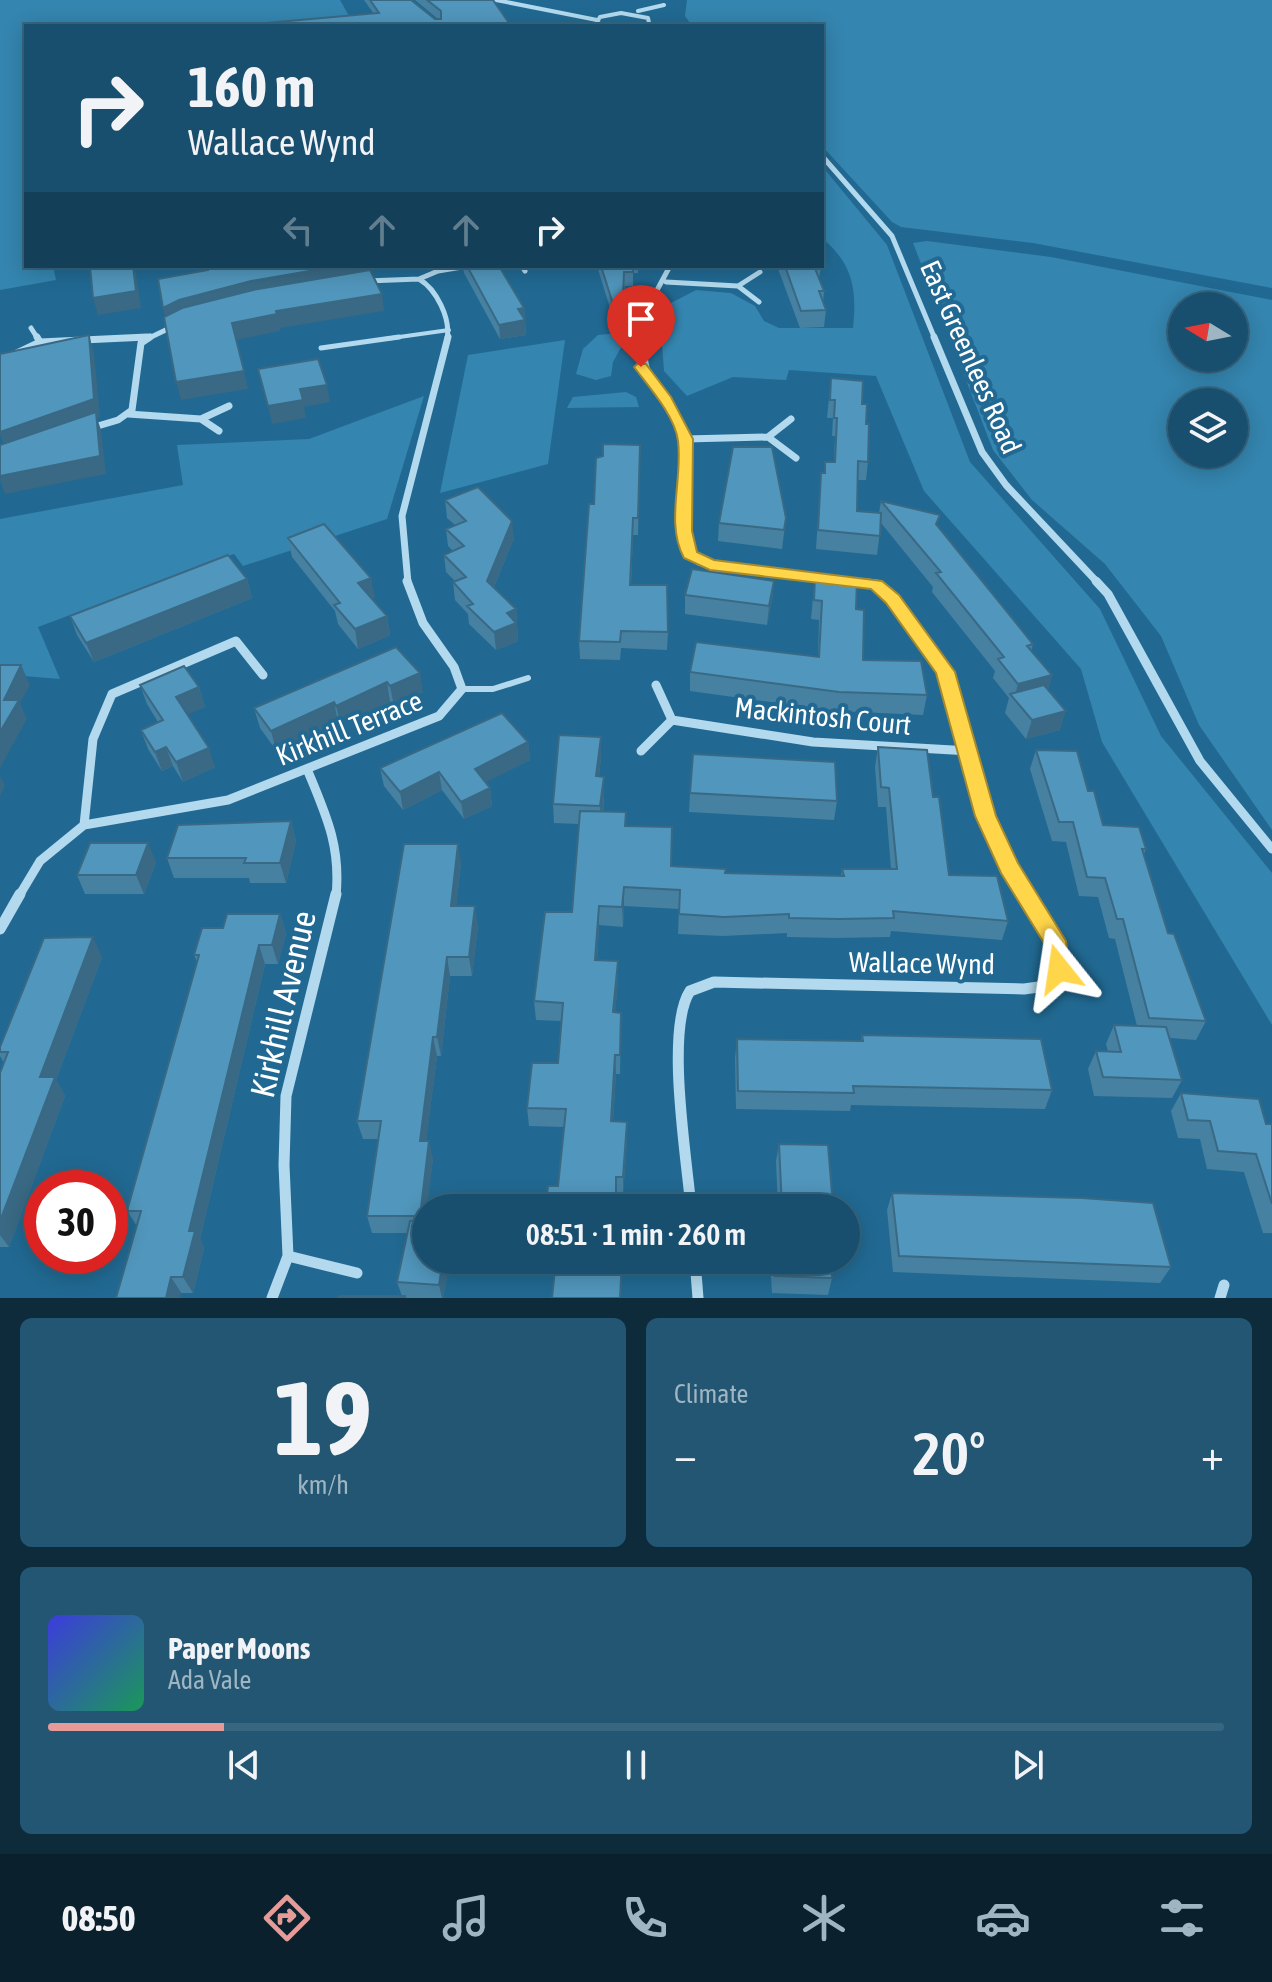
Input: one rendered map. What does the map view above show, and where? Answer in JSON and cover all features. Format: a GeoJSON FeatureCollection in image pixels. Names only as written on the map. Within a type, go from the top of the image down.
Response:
{"type":"FeatureCollection","features":[{"type":"Feature","properties":{"kind":"street"},"geometry":{"type":"LineString","coordinates":[[496,0],[574,13],[621,13],[649,19],[656,24]]}},
{"type":"Feature","properties":{"kind":"street"},"geometry":{"type":"LineString","coordinates":[[621,13],[666,3]]}},
{"type":"Feature","properties":{"kind":"street"},"geometry":{"type":"LineString","coordinates":[[645,24],[666,3]]}},
{"type":"Feature","properties":{"kind":"street"},"geometry":{"type":"LineString","coordinates":[[574,13],[596,23],[612,13]]}},
{"type":"Feature","properties":{"kind":"street","name":"East Greenlees Road"},"geometry":{"type":"LineString","coordinates":[[824,158],[892,236],[982,452],[1006,485],[1108,594],[1200,761],[1272,849]]}},
{"type":"Feature","properties":{"kind":"street"},"geometry":{"type":"LineString","coordinates":[[419,279],[456,268]]}},
{"type":"Feature","properties":{"kind":"street"},"geometry":{"type":"LineString","coordinates":[[670,268],[666,282],[738,286],[759,302]]}},
{"type":"Feature","properties":{"kind":"street"},"geometry":{"type":"LineString","coordinates":[[738,286],[759,269]]}},
{"type":"Feature","properties":{"kind":"street"},"geometry":{"type":"LineString","coordinates":[[353,283],[401,277],[419,279],[433,287],[449,330],[438,386],[402,516],[402,537],[410,594],[429,634],[459,670],[462,689]]}},
{"type":"Feature","properties":{"kind":"street","name":"Wallace Wynd"},"geometry":{"type":"LineString","coordinates":[[666,282],[640,324],[641,367],[664,397],[686,439],[684,531],[690,555],[710,565],[876,584],[885,590],[945,672],[970,751],[986,816],[1009,867],[1055,941],[1059,969],[1046,986],[1024,989],[714,982],[697,985],[686,996],[678,1030],[690,1194]]}},
{"type":"Feature","properties":{"kind":"street"},"geometry":{"type":"LineString","coordinates":[[12,355],[40,342],[147,337],[180,324]]}},
{"type":"Feature","properties":{"kind":"street"},"geometry":{"type":"LineString","coordinates":[[31,328],[40,342]]}},
{"type":"Feature","properties":{"kind":"street"},"geometry":{"type":"LineString","coordinates":[[128,414],[136,396],[141,343],[147,337]]}},
{"type":"Feature","properties":{"kind":"street"},"geometry":{"type":"LineString","coordinates":[[83,430],[128,414],[146,418],[201,419],[229,406]]}},
{"type":"Feature","properties":{"kind":"street"},"geometry":{"type":"LineString","coordinates":[[201,419],[219,431]]}},
{"type":"Feature","properties":{"kind":"street"},"geometry":{"type":"LineString","coordinates":[[686,439],[768,437],[791,419]]}},
{"type":"Feature","properties":{"kind":"street"},"geometry":{"type":"LineString","coordinates":[[768,437],[796,458]]}},
{"type":"Feature","properties":{"kind":"street"},"geometry":{"type":"LineString","coordinates":[[84,825],[85,796],[100,710],[112,694],[236,641],[263,675]]}},
{"type":"Feature","properties":{"kind":"street"},"geometry":{"type":"LineString","coordinates":[[641,751],[672,720],[656,685]]}},
{"type":"Feature","properties":{"kind":"street","name":"Kirkhill Terrace"},"geometry":{"type":"LineString","coordinates":[[0,929],[40,861],[84,825],[115,817],[228,800],[439,716],[453,704],[462,689]]}},
{"type":"Feature","properties":{"kind":"street","name":"Mackintosh Court"},"geometry":{"type":"LineString","coordinates":[[672,720],[813,742],[970,751]]}},
{"type":"Feature","properties":{"kind":"street","name":"Kirkhill Avenue"},"geometry":{"type":"LineString","coordinates":[[272,1298],[288,1256],[286,1096],[335,903],[339,865],[331,827],[307,769]]}},
{"type":"Feature","properties":{"kind":"street"},"geometry":{"type":"LineString","coordinates":[[288,1256],[357,1273]]}},
{"type":"Feature","properties":{"kind":"street"},"geometry":{"type":"LineString","coordinates":[[696,1274],[698,1298]]}},
{"type":"Feature","properties":{"kind":"lane"},"geometry":{"type":"LineString","coordinates":[[321,348],[449,330]]}},
{"type":"Feature","properties":{"kind":"lane"},"geometry":{"type":"LineString","coordinates":[[462,689],[493,689],[528,678]]}},
{"type":"Feature","properties":{"kind":"shaded area"},"geometry":{"type":"Polygon","coordinates":[[[0,0],[340,0],[349,16],[275,24],[24,24],[24,268],[53,268],[56,280],[0,290],[0,0]]]}},
{"type":"Feature","properties":{"kind":"shaded area"},"geometry":{"type":"Polygon","coordinates":[[[687,0],[1272,0],[1272,288],[1033,243],[901,227],[892,222],[824,148],[824,24],[691,24],[685,16],[687,0]]]}},
{"type":"Feature","properties":{"kind":"shaded area"},"geometry":{"type":"Polygon","coordinates":[[[824,168],[887,245],[970,462],[1100,609],[1161,736],[1272,873],[1272,1025],[1102,742],[1081,669],[924,491],[876,376],[789,370],[786,380],[733,377],[687,396],[664,371],[660,318],[669,304],[696,290],[731,293],[755,306],[764,321],[779,328],[853,328],[851,278],[824,240],[824,168]]]}},
{"type":"Feature","properties":{"kind":"shaded area"},"geometry":{"type":"Polygon","coordinates":[[[927,241],[1051,257],[1231,292],[1168,292],[1168,372],[1248,372],[1248,295],[1272,300],[1272,830],[1199,725],[1161,636],[1105,564],[1032,500],[993,450],[913,243],[927,241]]]}},
{"type":"Feature","properties":{"kind":"shaded area"},"geometry":{"type":"Polygon","coordinates":[[[620,333],[625,340],[613,362],[611,376],[596,380],[576,374],[583,349],[598,335],[620,333]]]}},
{"type":"Feature","properties":{"kind":"shaded area"},"geometry":{"type":"Polygon","coordinates":[[[565,340],[548,464],[440,493],[468,355],[565,340]]]}},
{"type":"Feature","properties":{"kind":"shaded area"},"geometry":{"type":"Polygon","coordinates":[[[626,392],[636,397],[639,407],[567,408],[573,397],[626,392]]]}},
{"type":"Feature","properties":{"kind":"shaded area"},"geometry":{"type":"Polygon","coordinates":[[[424,396],[387,519],[243,566],[234,554],[38,627],[60,679],[0,674],[0,519],[183,485],[177,445],[309,439],[424,396]]]}},
{"type":"Feature","properties":{"kind":"building"},"geometry":{"type":"Polygon","coordinates":[[[370,0],[411,0],[435,19],[441,19],[441,11],[427,0],[493,0],[510,24],[255,24],[379,13],[370,0]]]}},
{"type":"Feature","properties":{"kind":"building"},"geometry":{"type":"Polygon","coordinates":[[[90,268],[133,268],[136,291],[93,298],[90,268]]]}},
{"type":"Feature","properties":{"kind":"building"},"geometry":{"type":"Polygon","coordinates":[[[327,268],[251,281],[179,300],[163,308],[158,279],[208,270],[327,268]]]}},
{"type":"Feature","properties":{"kind":"building"},"geometry":{"type":"Polygon","coordinates":[[[468,268],[500,268],[524,308],[518,309],[525,320],[499,325],[468,268]]]}},
{"type":"Feature","properties":{"kind":"building"},"geometry":{"type":"Polygon","coordinates":[[[602,268],[633,268],[633,272],[624,272],[622,322],[619,323],[602,268]]]}},
{"type":"Feature","properties":{"kind":"building"},"geometry":{"type":"Polygon","coordinates":[[[786,268],[815,268],[824,291],[819,291],[826,310],[801,311],[786,268]]]}},
{"type":"Feature","properties":{"kind":"building"},"geometry":{"type":"Polygon","coordinates":[[[370,270],[382,294],[276,311],[277,314],[232,323],[244,371],[176,382],[164,317],[182,308],[253,290],[370,270]]]}},
{"type":"Feature","properties":{"kind":"building"},"geometry":{"type":"Polygon","coordinates":[[[89,335],[94,399],[0,432],[0,354],[89,335]]]}},
{"type":"Feature","properties":{"kind":"building"},"geometry":{"type":"Polygon","coordinates":[[[318,359],[327,385],[300,389],[303,400],[268,406],[258,369],[318,359]]]}},
{"type":"Feature","properties":{"kind":"building"},"geometry":{"type":"Polygon","coordinates":[[[831,378],[863,381],[862,404],[867,404],[866,424],[869,424],[868,462],[858,461],[857,511],[881,513],[880,536],[818,530],[821,473],[825,473],[825,462],[835,462],[837,418],[834,418],[835,400],[830,400],[831,378]]]}},
{"type":"Feature","properties":{"kind":"building"},"geometry":{"type":"Polygon","coordinates":[[[96,412],[100,456],[0,476],[0,445],[96,412]]]}},
{"type":"Feature","properties":{"kind":"building"},"geometry":{"type":"Polygon","coordinates":[[[603,444],[640,445],[638,518],[633,518],[630,585],[667,585],[668,632],[621,631],[620,642],[579,641],[589,504],[594,504],[596,458],[603,456],[603,444]]]}},
{"type":"Feature","properties":{"kind":"building"},"geometry":{"type":"Polygon","coordinates":[[[733,447],[772,447],[786,518],[784,530],[719,523],[733,447]]]}},
{"type":"Feature","properties":{"kind":"building"},"geometry":{"type":"Polygon","coordinates":[[[478,487],[512,521],[487,581],[516,609],[507,613],[516,623],[494,632],[467,606],[473,604],[453,582],[466,577],[444,555],[464,546],[446,529],[466,521],[445,500],[478,487]]]}},
{"type":"Feature","properties":{"kind":"building"},"geometry":{"type":"Polygon","coordinates":[[[881,501],[940,515],[936,524],[1033,644],[1027,646],[1052,675],[1018,684],[998,659],[1004,657],[936,573],[941,572],[881,501]]]}},
{"type":"Feature","properties":{"kind":"building"},"geometry":{"type":"Polygon","coordinates":[[[324,524],[371,578],[358,583],[387,616],[355,629],[334,605],[340,603],[288,538],[324,524]]]}},
{"type":"Feature","properties":{"kind":"building"},"geometry":{"type":"Polygon","coordinates":[[[228,555],[247,579],[86,643],[70,616],[228,555]]]}},
{"type":"Feature","properties":{"kind":"building"},"geometry":{"type":"Polygon","coordinates":[[[692,569],[774,581],[769,606],[685,595],[692,569]]]}},
{"type":"Feature","properties":{"kind":"building"},"geometry":{"type":"Polygon","coordinates":[[[815,576],[857,580],[856,609],[864,610],[863,660],[921,661],[927,695],[839,692],[690,672],[696,642],[819,657],[822,601],[814,600],[815,576]]]}},
{"type":"Feature","properties":{"kind":"building"},"geometry":{"type":"Polygon","coordinates":[[[396,647],[420,673],[390,686],[387,682],[336,706],[334,702],[271,731],[254,708],[396,647]]]}},
{"type":"Feature","properties":{"kind":"building"},"geometry":{"type":"Polygon","coordinates":[[[0,665],[21,665],[4,700],[19,700],[0,732],[0,665]]]}},
{"type":"Feature","properties":{"kind":"building"},"geometry":{"type":"Polygon","coordinates":[[[184,666],[199,687],[176,697],[209,748],[176,762],[166,747],[155,752],[141,730],[163,720],[140,685],[184,666]]]}},
{"type":"Feature","properties":{"kind":"building"},"geometry":{"type":"Polygon","coordinates":[[[1044,685],[1066,711],[1032,720],[1010,694],[1044,685]]]}},
{"type":"Feature","properties":{"kind":"building"},"geometry":{"type":"Polygon","coordinates":[[[502,713],[528,742],[475,769],[490,788],[461,802],[439,772],[400,792],[380,768],[502,713]]]}},
{"type":"Feature","properties":{"kind":"building"},"geometry":{"type":"Polygon","coordinates":[[[559,735],[601,737],[596,776],[604,777],[600,806],[553,804],[559,735]]]}},
{"type":"Feature","properties":{"kind":"building"},"geometry":{"type":"Polygon","coordinates":[[[878,747],[927,750],[933,797],[939,797],[949,875],[997,876],[1008,921],[893,911],[894,918],[839,919],[789,918],[789,914],[724,917],[679,914],[680,890],[624,887],[622,907],[599,906],[595,960],[618,961],[613,1012],[621,1013],[620,1055],[615,1055],[611,1121],[627,1122],[623,1177],[616,1177],[616,1194],[547,1194],[548,1186],[558,1186],[566,1109],[527,1108],[532,1063],[558,1063],[563,1003],[534,1001],[545,912],[572,912],[580,811],[626,812],[625,826],[672,827],[671,866],[726,869],[725,873],[844,876],[842,869],[897,869],[889,788],[881,787],[878,747]]]}},
{"type":"Feature","properties":{"kind":"building"},"geometry":{"type":"Polygon","coordinates":[[[1036,750],[1077,751],[1088,791],[1094,791],[1103,825],[1139,827],[1146,849],[1142,849],[1168,933],[1174,934],[1206,1021],[1149,1018],[1123,919],[1117,919],[1105,878],[1087,877],[1073,822],[1059,822],[1036,750]]]}},
{"type":"Feature","properties":{"kind":"building"},"geometry":{"type":"Polygon","coordinates":[[[693,754],[835,762],[837,801],[690,793],[693,754]]]}},
{"type":"Feature","properties":{"kind":"building"},"geometry":{"type":"Polygon","coordinates":[[[291,821],[280,863],[244,863],[246,858],[167,858],[178,825],[291,821]]]}},
{"type":"Feature","properties":{"kind":"building"},"geometry":{"type":"Polygon","coordinates":[[[90,843],[148,843],[136,875],[77,875],[90,843]]]}},
{"type":"Feature","properties":{"kind":"building"},"geometry":{"type":"Polygon","coordinates":[[[404,844],[458,844],[451,906],[475,906],[469,957],[447,957],[420,1141],[429,1141],[423,1194],[412,1194],[412,1216],[367,1216],[381,1121],[357,1121],[404,844]]]}},
{"type":"Feature","properties":{"kind":"building"},"geometry":{"type":"Polygon","coordinates":[[[227,914],[280,914],[272,945],[259,945],[189,1231],[195,1231],[183,1277],[171,1277],[166,1298],[116,1298],[123,1274],[128,1274],[128,1256],[141,1211],[128,1211],[128,1207],[199,955],[194,955],[202,928],[223,928],[227,914]]]}},
{"type":"Feature","properties":{"kind":"building"},"geometry":{"type":"Polygon","coordinates":[[[93,937],[40,1077],[55,1077],[0,1221],[0,1073],[8,1052],[0,1052],[0,1047],[44,938],[93,937]]]}},
{"type":"Feature","properties":{"kind":"building"},"geometry":{"type":"Polygon","coordinates":[[[1114,1025],[1166,1027],[1182,1080],[1103,1077],[1096,1051],[1121,1052],[1114,1025]]]}},
{"type":"Feature","properties":{"kind":"building"},"geometry":{"type":"Polygon","coordinates":[[[862,1035],[1041,1039],[1052,1090],[853,1086],[854,1093],[738,1091],[737,1039],[863,1041],[862,1035]]]}},
{"type":"Feature","properties":{"kind":"building"},"geometry":{"type":"Polygon","coordinates":[[[1181,1093],[1259,1099],[1266,1124],[1272,1124],[1272,1204],[1256,1154],[1218,1151],[1210,1121],[1188,1120],[1181,1093]]]}},
{"type":"Feature","properties":{"kind":"building"},"geometry":{"type":"Polygon","coordinates":[[[779,1144],[828,1145],[832,1194],[781,1194],[779,1144]]]}},
{"type":"Feature","properties":{"kind":"building"},"geometry":{"type":"Polygon","coordinates":[[[892,1193],[1153,1203],[1171,1267],[899,1256],[892,1193]]]}},
{"type":"Feature","properties":{"kind":"building"},"geometry":{"type":"Polygon","coordinates":[[[412,1221],[412,1274],[441,1274],[439,1285],[397,1282],[412,1221]]]}},
{"type":"Feature","properties":{"kind":"building"},"geometry":{"type":"Polygon","coordinates":[[[555,1274],[621,1274],[620,1298],[552,1298],[555,1274]]]}},
{"type":"Feature","properties":{"kind":"building"},"geometry":{"type":"Polygon","coordinates":[[[832,1274],[832,1278],[775,1276],[832,1274]]]}},
{"type":"Feature","properties":{"kind":"building"},"geometry":{"type":"Polygon","coordinates":[[[405,1296],[405,1298],[338,1298],[405,1296]]]}},
{"type":"Feature","properties":{"kind":"route"},"geometry":{"type":"LineString","coordinates":[[641,367],[664,397],[686,439],[684,531],[690,555],[710,565],[876,584],[893,599],[945,672],[970,751],[986,816],[1009,867],[1055,941],[1059,969]]}}]}
